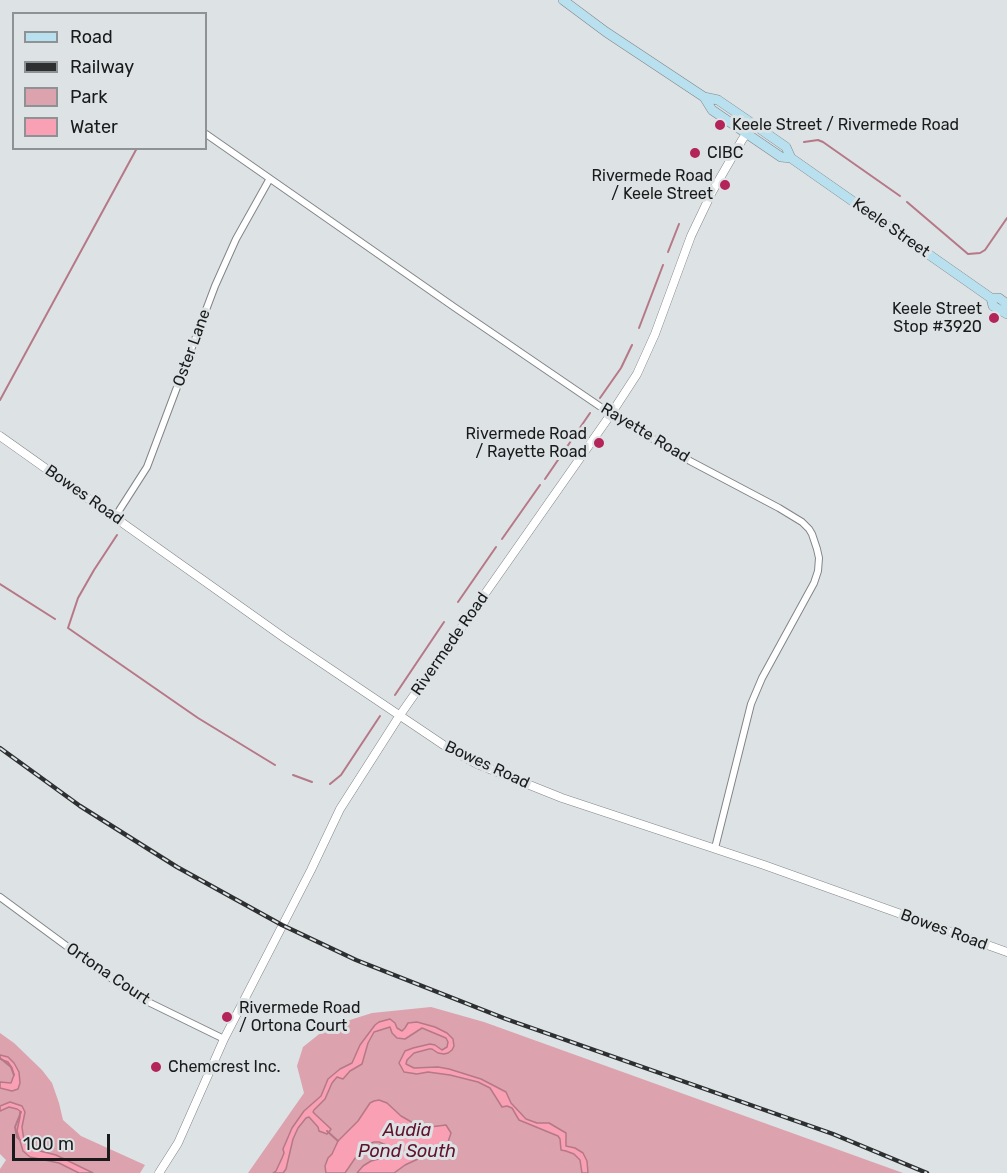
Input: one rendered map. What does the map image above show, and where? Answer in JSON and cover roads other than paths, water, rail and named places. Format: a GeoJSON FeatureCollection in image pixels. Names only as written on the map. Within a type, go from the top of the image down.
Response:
{"type":"FeatureCollection","features":[{"type":"Feature","properties":{"kind":"main road","name":"Keele Street"},"geometry":{"type":"LineString","coordinates":[[563,0],[606,32],[704,97],[718,100],[753,124],[786,147],[791,158]]}},
{"type":"Feature","properties":{"kind":"main road","name":"Keele Street"},"geometry":{"type":"LineString","coordinates":[[704,97],[712,110],[781,157],[791,158],[991,298],[998,298],[1007,304]]}},
{"type":"Feature","properties":{"kind":"main road","name":"Keele Street"},"geometry":{"type":"LineString","coordinates":[[991,298],[993,306],[1007,314]]}},
{"type":"Feature","properties":{"kind":"street","name":"Rivermede Road"},"geometry":{"type":"LineString","coordinates":[[159,1173],[178,1143],[224,1039],[340,809],[400,715],[637,374],[646,356],[691,236],[712,192],[753,124]]}},
{"type":"Feature","properties":{"kind":"street","name":"Rayette Road"},"geometry":{"type":"LineString","coordinates":[[207,135],[269,180],[611,414],[802,522],[812,534],[819,558],[814,584],[762,678],[751,704],[715,848]]}},
{"type":"Feature","properties":{"kind":"street","name":"Oster Lane"},"geometry":{"type":"LineString","coordinates":[[115,517],[147,467],[215,286],[236,239],[269,180]]}},
{"type":"Feature","properties":{"kind":"street","name":"Bowes Road"},"geometry":{"type":"LineString","coordinates":[[0,436],[286,639],[448,748],[498,773],[565,798],[715,848],[1007,952]]}},
{"type":"Feature","properties":{"kind":"street","name":"Ortona Court"},"geometry":{"type":"LineString","coordinates":[[0,897],[138,997],[224,1039]]}},
{"type":"Feature","properties":{"kind":"water"},"geometry":{"type":"Polygon","coordinates":[[[390,1019],[402,1031],[408,1023],[417,1022],[435,1027],[453,1039],[454,1046],[448,1053],[438,1053],[429,1049],[414,1053],[406,1064],[414,1068],[449,1069],[481,1079],[506,1092],[511,1103],[526,1119],[537,1123],[549,1123],[566,1133],[566,1146],[583,1153],[587,1161],[588,1173],[582,1173],[580,1160],[574,1154],[561,1150],[558,1136],[519,1120],[512,1108],[502,1107],[490,1088],[478,1082],[450,1075],[404,1072],[399,1063],[405,1051],[430,1044],[442,1050],[447,1047],[448,1042],[446,1038],[422,1028],[405,1039],[397,1038],[390,1027],[374,1032],[362,1064],[350,1071],[343,1079],[337,1077],[325,1099],[314,1110],[313,1112],[331,1129],[329,1132],[327,1134],[319,1131],[309,1117],[306,1118],[293,1139],[286,1169],[283,1173],[273,1173],[282,1158],[283,1149],[292,1128],[304,1111],[321,1096],[328,1079],[352,1063],[360,1045],[375,1025],[390,1019]]]}},
{"type":"Feature","properties":{"kind":"water"},"geometry":{"type":"Polygon","coordinates":[[[0,1055],[8,1057],[19,1072],[18,1089],[12,1091],[0,1088],[0,1082],[11,1083],[14,1075],[8,1062],[0,1059],[0,1055]]]}},
{"type":"Feature","properties":{"kind":"water","name":"Audia Pond South"},"geometry":{"type":"Polygon","coordinates":[[[379,1100],[387,1103],[401,1116],[415,1124],[430,1127],[446,1125],[451,1133],[448,1142],[394,1173],[357,1173],[363,1166],[382,1158],[387,1153],[386,1145],[374,1142],[360,1151],[345,1173],[326,1173],[325,1166],[328,1158],[338,1141],[358,1121],[370,1103],[379,1100]]]}},
{"type":"Feature","properties":{"kind":"water"},"geometry":{"type":"Polygon","coordinates":[[[10,1102],[22,1106],[25,1112],[22,1127],[27,1146],[56,1155],[93,1173],[79,1173],[59,1163],[30,1157],[23,1151],[17,1131],[20,1111],[9,1107],[0,1111],[0,1106],[10,1102]]]}},
{"type":"Feature","properties":{"kind":"waterway"},"geometry":{"type":"LineString","coordinates":[[804,142],[818,140],[823,142],[900,196]]}},
{"type":"Feature","properties":{"kind":"waterway"},"geometry":{"type":"LineString","coordinates":[[0,400],[136,150]]}},
{"type":"Feature","properties":{"kind":"waterway"},"geometry":{"type":"LineString","coordinates":[[907,202],[968,254],[985,250],[1007,218]]}},
{"type":"Feature","properties":{"kind":"waterway"},"geometry":{"type":"LineString","coordinates":[[668,252],[679,224]]}},
{"type":"Feature","properties":{"kind":"waterway"},"geometry":{"type":"LineString","coordinates":[[639,328],[663,265]]}},
{"type":"Feature","properties":{"kind":"waterway"},"geometry":{"type":"LineString","coordinates":[[600,398],[621,368],[632,345]]}},
{"type":"Feature","properties":{"kind":"waterway"},"geometry":{"type":"LineString","coordinates":[[545,479],[590,413]]}},
{"type":"Feature","properties":{"kind":"waterway"},"geometry":{"type":"LineString","coordinates":[[502,539],[540,485]]}},
{"type":"Feature","properties":{"kind":"waterway"},"geometry":{"type":"LineString","coordinates":[[117,535],[78,598],[68,628],[198,718],[275,765]]}},
{"type":"Feature","properties":{"kind":"waterway"},"geometry":{"type":"LineString","coordinates":[[458,602],[496,547]]}},
{"type":"Feature","properties":{"kind":"waterway"},"geometry":{"type":"LineString","coordinates":[[0,584],[55,619]]}},
{"type":"Feature","properties":{"kind":"waterway"},"geometry":{"type":"LineString","coordinates":[[395,695],[444,622]]}},
{"type":"Feature","properties":{"kind":"waterway"},"geometry":{"type":"LineString","coordinates":[[330,784],[341,775],[380,716]]}},
{"type":"Feature","properties":{"kind":"waterway"},"geometry":{"type":"LineString","coordinates":[[293,775],[312,782]]}},
{"type":"Feature","properties":{"kind":"waterway"},"geometry":{"type":"LineString","coordinates":[[0,1058],[11,1067],[14,1075]]}},
{"type":"Feature","properties":{"kind":"waterway"},"geometry":{"type":"LineString","coordinates":[[20,1140],[15,1127],[21,1112]]}},
{"type":"Feature","properties":{"kind":"waterway"},"geometry":{"type":"LineString","coordinates":[[327,1131],[338,1141]]}},
{"type":"Feature","properties":{"kind":"railway"},"geometry":{"type":"LineString","coordinates":[[0,748],[80,806],[177,867],[282,925],[356,960],[506,1019],[833,1134],[927,1173]]}},
{"type":"Feature","properties":{"kind":"place","name":"Keele Street / Rivermede Road"},"geometry":{"type":"Point","coordinates":[720,125]}},
{"type":"Feature","properties":{"kind":"place","name":"CIBC"},"geometry":{"type":"Point","coordinates":[695,153]}},
{"type":"Feature","properties":{"kind":"place","name":"Rivermede Road / Keele Street"},"geometry":{"type":"Point","coordinates":[725,185]}},
{"type":"Feature","properties":{"kind":"place","name":"Keele Street Stop #3920"},"geometry":{"type":"Point","coordinates":[994,318]}},
{"type":"Feature","properties":{"kind":"place","name":"Rivermede Road / Rayette Road"},"geometry":{"type":"Point","coordinates":[599,443]}},
{"type":"Feature","properties":{"kind":"place","name":"Rivermede Road / Ortona Court"},"geometry":{"type":"Point","coordinates":[227,1017]}},
{"type":"Feature","properties":{"kind":"place","name":"Chemcrest Inc."},"geometry":{"type":"Point","coordinates":[156,1067]}}]}
